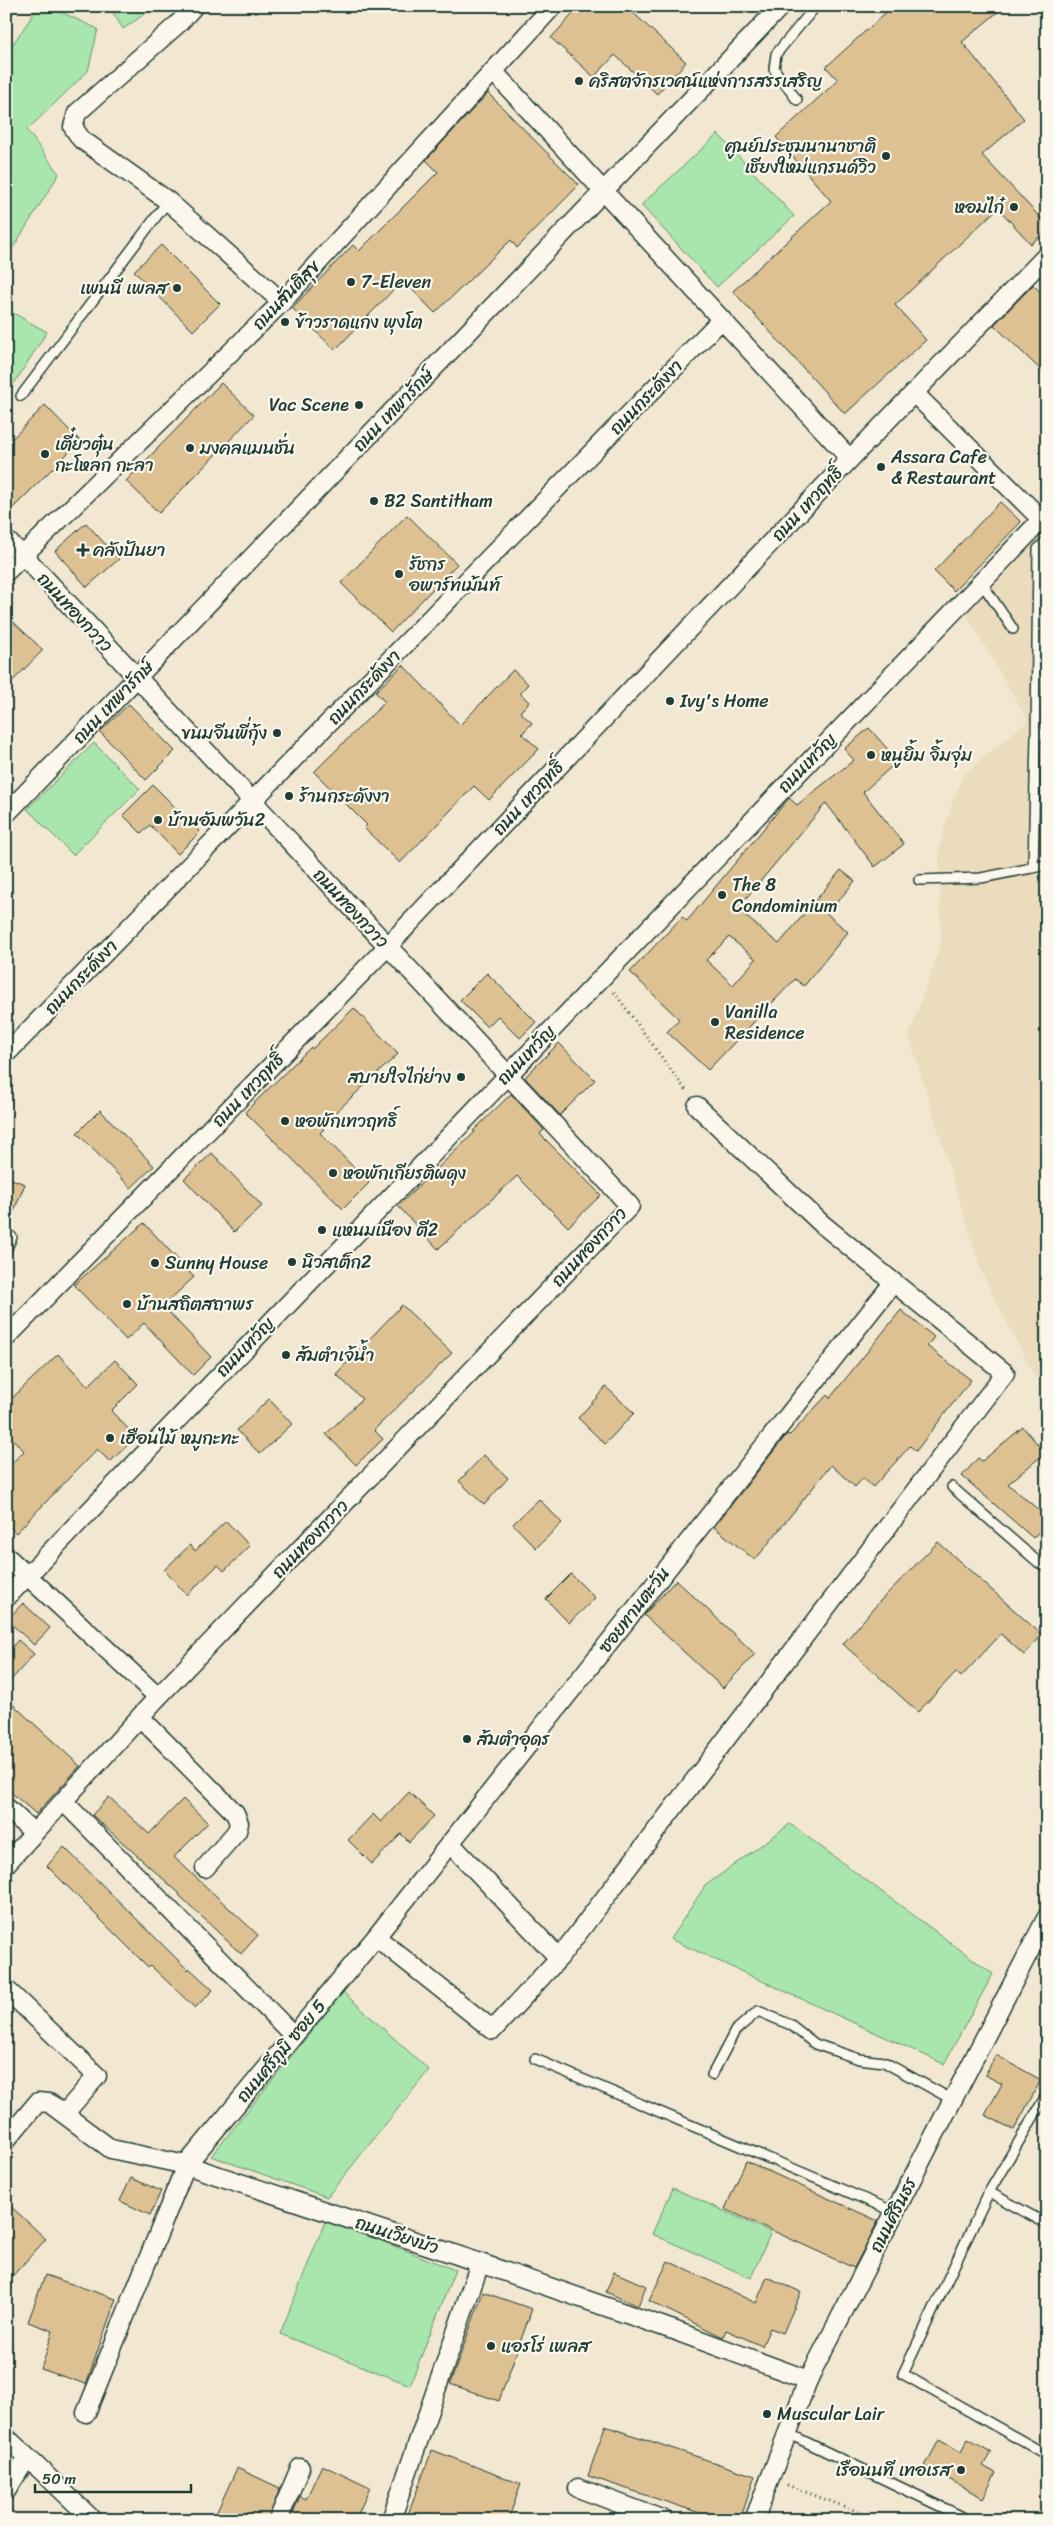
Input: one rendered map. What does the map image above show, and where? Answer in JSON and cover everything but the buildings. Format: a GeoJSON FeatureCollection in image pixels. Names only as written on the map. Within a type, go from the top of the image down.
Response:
{"type":"FeatureCollection","features":[{"type":"Feature","properties":{"kind":"street"},"geometry":{"type":"LineString","coordinates":[[194,6],[179,23],[77,113],[73,127],[81,139],[168,201],[282,302]]}},
{"type":"Feature","properties":{"kind":"street","name":"ถนน เทพารักษ์"},"geometry":{"type":"LineString","coordinates":[[6,814],[781,6]]}},
{"type":"Feature","properties":{"kind":"street","name":"ถนนสันติสุข"},"geometry":{"type":"LineString","coordinates":[[6,572],[282,302],[493,71],[543,10]]}},
{"type":"Feature","properties":{"kind":"street"},"geometry":{"type":"LineString","coordinates":[[493,71],[850,459]]}},
{"type":"Feature","properties":{"kind":"street","name":"ถนน เทวฤทธิ์"},"geometry":{"type":"LineString","coordinates":[[6,1338],[387,947],[850,459],[1044,262]]}},
{"type":"Feature","properties":{"kind":"street","name":"ถนนกระดังงา"},"geometry":{"type":"LineString","coordinates":[[6,1054],[721,320]]}},
{"type":"Feature","properties":{"kind":"street"},"geometry":{"type":"LineString","coordinates":[[914,393],[1044,517]]}},
{"type":"Feature","properties":{"kind":"street","name":"ถนนเทวัญ"},"geometry":{"type":"LineString","coordinates":[[6,1598],[506,1075],[1044,517]]}},
{"type":"Feature","properties":{"kind":"street","name":"ถนนทองกวาว"},"geometry":{"type":"LineString","coordinates":[[6,540],[23,555],[630,1206],[158,1696],[6,1864]]}},
{"type":"Feature","properties":{"kind":"street"},"geometry":{"type":"LineString","coordinates":[[376,1937],[493,2030],[559,1958],[1005,1373],[893,1284],[822,1224],[697,1106]]}},
{"type":"Feature","properties":{"kind":"street","name":"ซอยทานตะวัน"},"geometry":{"type":"LineString","coordinates":[[376,1937],[893,1284]]}},
{"type":"Feature","properties":{"kind":"street"},"geometry":{"type":"LineString","coordinates":[[6,1556],[158,1696]]}},
{"type":"Feature","properties":{"kind":"street"},"geometry":{"type":"LineString","coordinates":[[140,1717],[235,1813],[239,1823],[237,1831],[206,1868]]}},
{"type":"Feature","properties":{"kind":"street"},"geometry":{"type":"LineString","coordinates":[[64,1802],[293,2035]]}},
{"type":"Feature","properties":{"kind":"street"},"geometry":{"type":"LineString","coordinates":[[6,1807],[34,1833]]}},
{"type":"Feature","properties":{"kind":"street"},"geometry":{"type":"LineString","coordinates":[[450,1844],[559,1958]]}},
{"type":"Feature","properties":{"kind":"street","name":"ถนนศิรินธร"},"geometry":{"type":"LineString","coordinates":[[754,2520],[808,2380],[1047,1917]]}},
{"type":"Feature","properties":{"kind":"street","name":"ถนนศรีภูมิ ซอย 5"},"geometry":{"type":"LineString","coordinates":[[86,2413],[186,2165],[376,1937]]}},
{"type":"Feature","properties":{"kind":"street"},"geometry":{"type":"LineString","coordinates":[[6,1988],[97,2076],[65,2114]]}},
{"type":"Feature","properties":{"kind":"street","name":"ถนนเวียงบัว"},"geometry":{"type":"LineString","coordinates":[[6,2140],[38,2102],[49,2103],[111,2149],[186,2165],[480,2263],[808,2380]]}},
{"type":"Feature","properties":{"kind":"street"},"geometry":{"type":"LineString","coordinates":[[391,2520],[480,2263]]}},
{"type":"Feature","properties":{"kind":"street"},"geometry":{"type":"LineString","coordinates":[[6,2437],[93,2520]]}},
{"type":"Feature","properties":{"kind":"street"},"geometry":{"type":"LineString","coordinates":[[6,2490],[27,2458]]}},
{"type":"Feature","properties":{"kind":"street"},"geometry":{"type":"LineString","coordinates":[[278,2520],[300,2468]]}},
{"type":"Feature","properties":{"kind":"street"},"geometry":{"type":"LineString","coordinates":[[578,2488],[664,2520]]}},
{"type":"Feature","properties":{"kind":"lane"},"geometry":{"type":"LineString","coordinates":[[797,100],[774,69],[776,54],[816,6]]}},
{"type":"Feature","properties":{"kind":"lane"},"geometry":{"type":"LineString","coordinates":[[21,396],[168,201]]}},
{"type":"Feature","properties":{"kind":"lane"},"geometry":{"type":"LineString","coordinates":[[1033,868],[1038,549],[1047,540]]}},
{"type":"Feature","properties":{"kind":"lane"},"geometry":{"type":"LineString","coordinates":[[981,582],[1013,629]]}},
{"type":"Feature","properties":{"kind":"lane"},"geometry":{"type":"LineString","coordinates":[[1036,736],[1047,732]]}},
{"type":"Feature","properties":{"kind":"lane"},"geometry":{"type":"LineString","coordinates":[[919,880],[981,878],[1047,865]]}},
{"type":"Feature","properties":{"kind":"lane"},"geometry":{"type":"LineString","coordinates":[[6,1234],[12,1237],[6,1250]]}},
{"type":"Feature","properties":{"kind":"lane"},"geometry":{"type":"LineString","coordinates":[[952,1488],[1039,1563],[1047,1567]]}},
{"type":"Feature","properties":{"kind":"lane"},"geometry":{"type":"LineString","coordinates":[[712,2075],[734,2031],[758,2011],[791,2025],[815,2044],[859,2059],[884,2062],[953,2100]]}},
{"type":"Feature","properties":{"kind":"lane"},"geometry":{"type":"LineString","coordinates":[[535,2059],[895,2212]]}},
{"type":"Feature","properties":{"kind":"lane"},"geometry":{"type":"LineString","coordinates":[[1047,2094],[989,2192],[903,2374],[1047,2455]]}},
{"type":"Feature","properties":{"kind":"lane"},"geometry":{"type":"LineString","coordinates":[[989,2192],[1047,2224]]}},
{"type":"Feature","properties":{"kind":"lane"},"geometry":{"type":"LineString","coordinates":[[787,2433],[969,2520]]}},
{"type":"Feature","properties":{"kind":"path"},"geometry":{"type":"LineString","coordinates":[[602,976],[697,1106]]}},
{"type":"Feature","properties":{"kind":"path"},"geometry":{"type":"LineString","coordinates":[[770,2478],[880,2520]]}},
{"type":"Feature","properties":{"kind":"shaded area"},"geometry":{"type":"Polygon","coordinates":[[[1047,530],[1047,1385],[1034,1375],[981,1271],[909,1036],[941,943],[939,848],[953,800],[964,774],[1028,721],[965,612],[1047,530]]]}},
{"type":"Feature","properties":{"kind":"green space"},"geometry":{"type":"Polygon","coordinates":[[[39,6],[48,6],[98,29],[88,71],[27,130],[59,174],[6,259],[6,54],[39,6]]]}},
{"type":"Feature","properties":{"kind":"green space"},"geometry":{"type":"Polygon","coordinates":[[[109,6],[156,6],[123,29],[109,6]]]}},
{"type":"Feature","properties":{"kind":"green space"},"geometry":{"type":"Polygon","coordinates":[[[718,134],[794,216],[717,287],[641,205],[718,134]]]}},
{"type":"Feature","properties":{"kind":"green space"},"geometry":{"type":"Polygon","coordinates":[[[6,309],[47,332],[6,396],[6,309]]]}},
{"type":"Feature","properties":{"kind":"green space"},"geometry":{"type":"Polygon","coordinates":[[[94,743],[140,789],[73,855],[27,809],[94,743]]]}},
{"type":"Feature","properties":{"kind":"green space"},"geometry":{"type":"Polygon","coordinates":[[[790,1824],[993,1974],[944,2064],[670,1939],[705,1886],[790,1824]]]}},
{"type":"Feature","properties":{"kind":"green space"},"geometry":{"type":"Polygon","coordinates":[[[343,1992],[429,2070],[327,2197],[211,2156],[343,1992]]]}},
{"type":"Feature","properties":{"kind":"green space"},"geometry":{"type":"Polygon","coordinates":[[[673,2188],[771,2232],[751,2278],[652,2234],[673,2188]]]}},
{"type":"Feature","properties":{"kind":"green space"},"geometry":{"type":"Polygon","coordinates":[[[326,2219],[455,2270],[410,2385],[280,2334],[326,2219]]]}},
{"type":"Feature","properties":{"kind":"place","name":"คริสตจักรเวศน์แห่งการสรรเสริญ"},"geometry":{"type":"Point","coordinates":[579,81]}},
{"type":"Feature","properties":{"kind":"place","name":"ศูนย์ประชุมนานาชาติ เชียงใหม่แกรนด์วิว"},"geometry":{"type":"Point","coordinates":[886,156]}},
{"type":"Feature","properties":{"kind":"place","name":"หอมไก๋"},"geometry":{"type":"Point","coordinates":[1014,207]}},
{"type":"Feature","properties":{"kind":"place","name":"7-Eleven"},"geometry":{"type":"Point","coordinates":[351,282]}},
{"type":"Feature","properties":{"kind":"place","name":"เพนนี เพลส"},"geometry":{"type":"Point","coordinates":[177,288]}},
{"type":"Feature","properties":{"kind":"place","name":"ข้าวราดแกง พุงโต"},"geometry":{"type":"Point","coordinates":[285,322]}},
{"type":"Feature","properties":{"kind":"place","name":"Vac Scene"},"geometry":{"type":"Point","coordinates":[359,405]}},
{"type":"Feature","properties":{"kind":"place","name":"มงคลแมนชั่น"},"geometry":{"type":"Point","coordinates":[190,448]}},
{"type":"Feature","properties":{"kind":"place","name":"เตี๋ยวตุ๋น กะโหลก กะลา"},"geometry":{"type":"Point","coordinates":[45,454]}},
{"type":"Feature","properties":{"kind":"place","name":"Assara Cafe & Restaurant"},"geometry":{"type":"Point","coordinates":[881,467]}},
{"type":"Feature","properties":{"kind":"place","name":"B2 Santitham"},"geometry":{"type":"Point","coordinates":[374,501]}},
{"type":"Feature","properties":{"kind":"place","name":"คลังปันยา"},"geometry":{"type":"Point","coordinates":[83,550]}},
{"type":"Feature","properties":{"kind":"place","name":"รัชกร อพาร์ทเม้นท์"},"geometry":{"type":"Point","coordinates":[399,574]}},
{"type":"Feature","properties":{"kind":"place","name":"Ivy's Home"},"geometry":{"type":"Point","coordinates":[670,701]}},
{"type":"Feature","properties":{"kind":"place","name":"ขนมจีนพี่กุ้ง"},"geometry":{"type":"Point","coordinates":[277,733]}},
{"type":"Feature","properties":{"kind":"place","name":"หนูยิ้ม จิ้มจุ่ม"},"geometry":{"type":"Point","coordinates":[871,755]}},
{"type":"Feature","properties":{"kind":"place","name":"ร้านกระดังงา"},"geometry":{"type":"Point","coordinates":[289,796]}},
{"type":"Feature","properties":{"kind":"place","name":"บ้านอัมพวัน2"},"geometry":{"type":"Point","coordinates":[158,820]}},
{"type":"Feature","properties":{"kind":"place","name":"The 8 Condominium"},"geometry":{"type":"Point","coordinates":[722,895]}},
{"type":"Feature","properties":{"kind":"place","name":"Vanilla Residence"},"geometry":{"type":"Point","coordinates":[715,1022]}},
{"type":"Feature","properties":{"kind":"place","name":"สบายใจไก่ย่าง"},"geometry":{"type":"Point","coordinates":[461,1077]}},
{"type":"Feature","properties":{"kind":"place","name":"หอพักเทวฤทธิ์"},"geometry":{"type":"Point","coordinates":[285,1121]}},
{"type":"Feature","properties":{"kind":"place","name":"หอพักเกียรติผดุง"},"geometry":{"type":"Point","coordinates":[333,1173]}},
{"type":"Feature","properties":{"kind":"place","name":"แหนมเนือง ตี2"},"geometry":{"type":"Point","coordinates":[322,1230]}},
{"type":"Feature","properties":{"kind":"place","name":"นิวสเต็ก2"},"geometry":{"type":"Point","coordinates":[292,1262]}},
{"type":"Feature","properties":{"kind":"place","name":"Sunny House"},"geometry":{"type":"Point","coordinates":[155,1263]}},
{"type":"Feature","properties":{"kind":"place","name":"บ้านสถิตสถาพร"},"geometry":{"type":"Point","coordinates":[127,1304]}},
{"type":"Feature","properties":{"kind":"place","name":"ส้มตำเจ้น้ำ"},"geometry":{"type":"Point","coordinates":[286,1355]}},
{"type":"Feature","properties":{"kind":"place","name":"เฮือนไม้ หมูกะทะ"},"geometry":{"type":"Point","coordinates":[110,1438]}},
{"type":"Feature","properties":{"kind":"place","name":"ส้มตำอุดร"},"geometry":{"type":"Point","coordinates":[467,1739]}},
{"type":"Feature","properties":{"kind":"place","name":"แอรโร่ เพลส"},"geometry":{"type":"Point","coordinates":[491,2346]}},
{"type":"Feature","properties":{"kind":"place","name":"Muscular Lair"},"geometry":{"type":"Point","coordinates":[767,2414]}},
{"type":"Feature","properties":{"kind":"place","name":"เรือนนที เทอเรส"},"geometry":{"type":"Point","coordinates":[961,2470]}}]}
